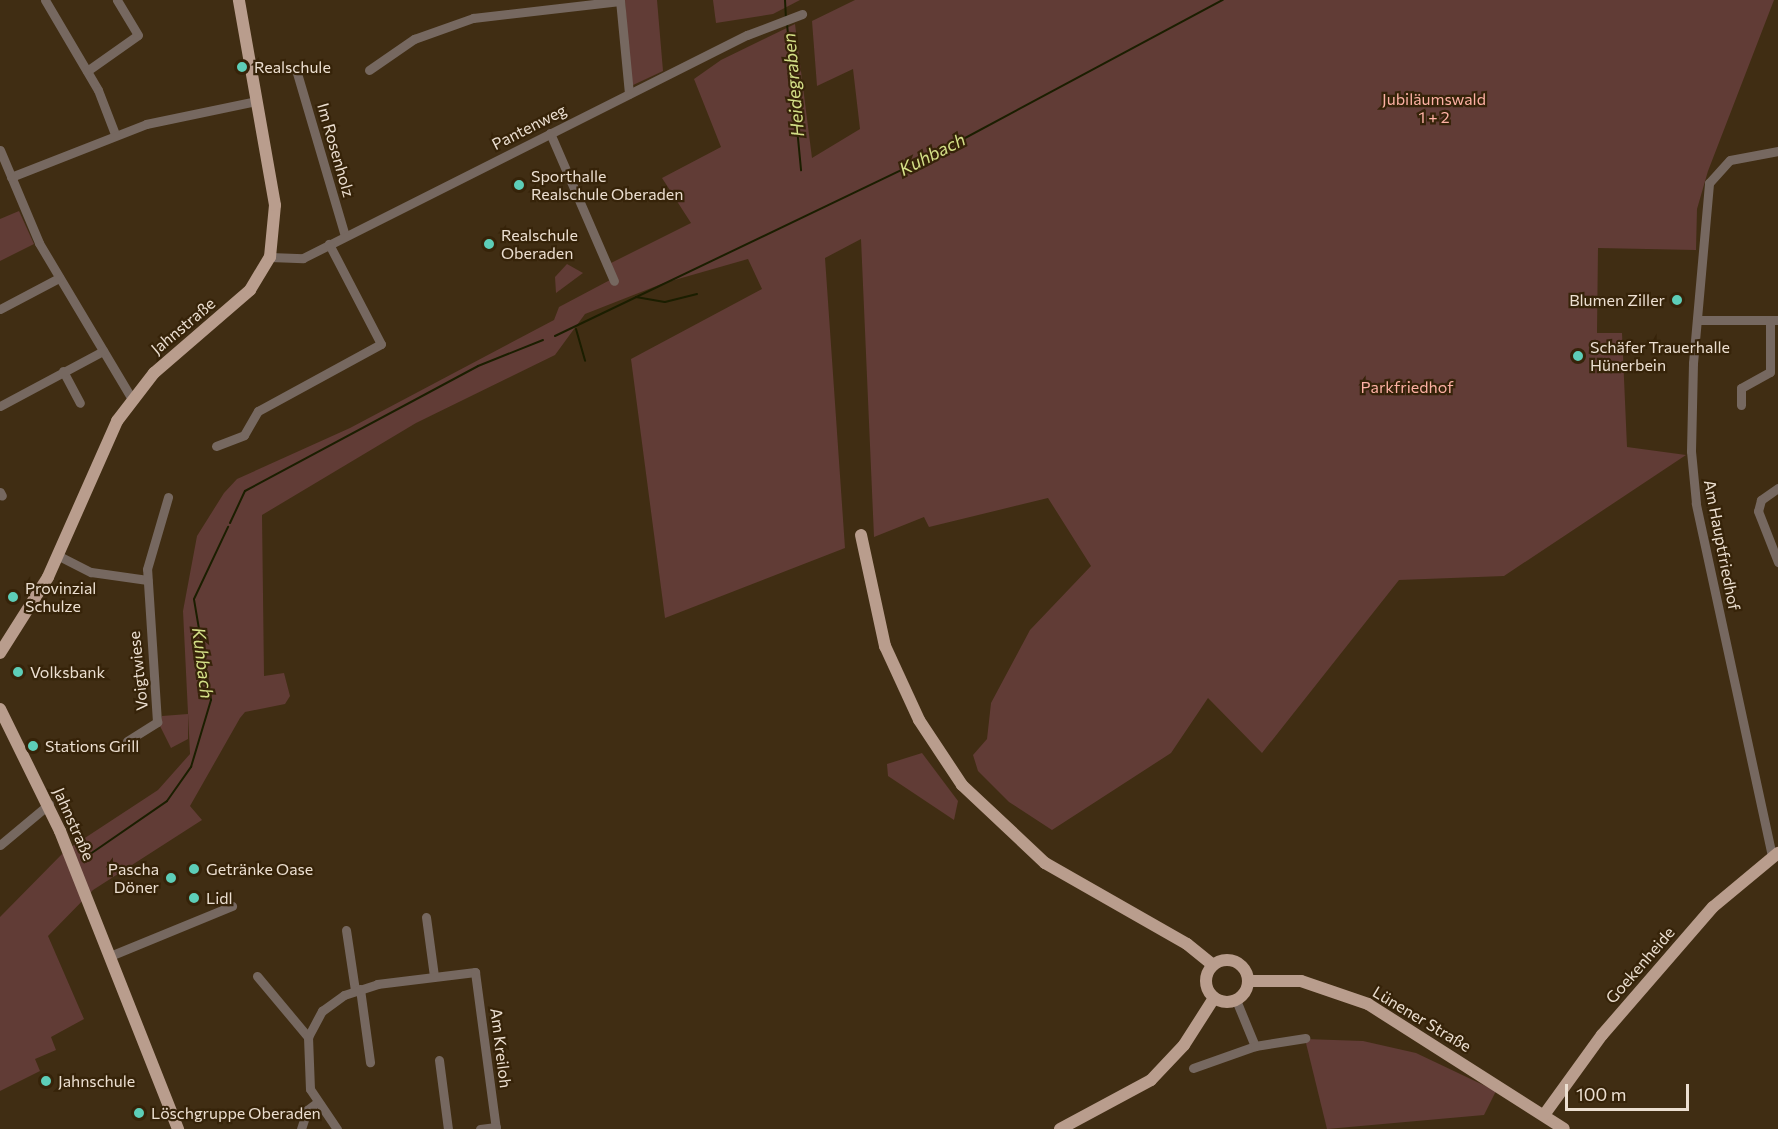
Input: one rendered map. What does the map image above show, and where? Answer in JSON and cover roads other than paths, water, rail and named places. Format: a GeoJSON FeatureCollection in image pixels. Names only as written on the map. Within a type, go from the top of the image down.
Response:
{"type":"FeatureCollection","features":[{"type":"Feature","properties":{"kind":"main road","name":"Jahnstraße"},"geometry":{"type":"LineString","coordinates":[[0,650],[57,555],[99,455],[132,399],[240,300],[270,258],[275,211],[239,0]]}},
{"type":"Feature","properties":{"kind":"main road"},"geometry":{"type":"LineString","coordinates":[[861,535],[885,646],[919,720],[962,785],[1006,832],[1054,869],[1187,944],[1213,965],[1237,963],[1248,981],[1236,1000],[1214,998]]}},
{"type":"Feature","properties":{"kind":"main road","name":"Jahnstraße"},"geometry":{"type":"LineString","coordinates":[[0,709],[49,804],[178,1129]]}},
{"type":"Feature","properties":{"kind":"main road","name":"Goekenheide"},"geometry":{"type":"LineString","coordinates":[[1544,1115],[1602,1035],[1692,931],[1775,855]]}},
{"type":"Feature","properties":{"kind":"main road"},"geometry":{"type":"LineString","coordinates":[[1213,965],[1206,982],[1214,998]]}},
{"type":"Feature","properties":{"kind":"main road","name":"Lünener Straße"},"geometry":{"type":"LineString","coordinates":[[1248,981],[1301,981],[1368,1004],[1564,1129]]}},
{"type":"Feature","properties":{"kind":"main road"},"geometry":{"type":"LineString","coordinates":[[1060,1129],[1159,1073],[1214,998]]}},
{"type":"Feature","properties":{"kind":"street"},"geometry":{"type":"LineString","coordinates":[[45,0],[87,71],[115,134]]}},
{"type":"Feature","properties":{"kind":"street"},"geometry":{"type":"LineString","coordinates":[[87,71],[138,35],[117,0]]}},
{"type":"Feature","properties":{"kind":"street"},"geometry":{"type":"LineString","coordinates":[[369,70],[414,39],[473,18],[620,1],[629,94]]}},
{"type":"Feature","properties":{"kind":"street","name":"Pantenweg"},"geometry":{"type":"LineString","coordinates":[[270,258],[297,261],[629,94],[798,15]]}},
{"type":"Feature","properties":{"kind":"street","name":"Im Rosenholz"},"geometry":{"type":"LineString","coordinates":[[297,73],[345,236]]}},
{"type":"Feature","properties":{"kind":"street"},"geometry":{"type":"LineString","coordinates":[[11,177],[115,134],[256,101]]}},
{"type":"Feature","properties":{"kind":"street"},"geometry":{"type":"LineString","coordinates":[[550,133],[614,281]]}},
{"type":"Feature","properties":{"kind":"street"},"geometry":{"type":"LineString","coordinates":[[0,150],[59,278],[132,399]]}},
{"type":"Feature","properties":{"kind":"street","name":"Am Hauptfriedhof"},"geometry":{"type":"LineString","coordinates":[[1775,855],[1693,481],[1697,320],[1706,195],[1721,166],[1740,156],[1778,151]]}},
{"type":"Feature","properties":{"kind":"street"},"geometry":{"type":"LineString","coordinates":[[216,446],[244,435],[258,411],[381,344],[329,244]]}},
{"type":"Feature","properties":{"kind":"street"},"geometry":{"type":"LineString","coordinates":[[0,309],[59,278]]}},
{"type":"Feature","properties":{"kind":"street"},"geometry":{"type":"LineString","coordinates":[[1697,320],[1774,320],[1770,372],[1741,388],[1741,405]]}},
{"type":"Feature","properties":{"kind":"street"},"geometry":{"type":"LineString","coordinates":[[0,406],[103,351]]}},
{"type":"Feature","properties":{"kind":"street"},"geometry":{"type":"LineString","coordinates":[[63,371],[80,404]]}},
{"type":"Feature","properties":{"kind":"street"},"geometry":{"type":"LineString","coordinates":[[1778,488],[1761,500],[1758,512],[1778,562]]}},
{"type":"Feature","properties":{"kind":"street","name":"Voigtwiese"},"geometry":{"type":"LineString","coordinates":[[127,741],[157,722],[147,580],[168,497]]}},
{"type":"Feature","properties":{"kind":"street"},"geometry":{"type":"LineString","coordinates":[[57,555],[91,572],[147,580]]}},
{"type":"Feature","properties":{"kind":"street"},"geometry":{"type":"LineString","coordinates":[[1,843],[49,804]]}},
{"type":"Feature","properties":{"kind":"street"},"geometry":{"type":"LineString","coordinates":[[110,956],[232,906]]}},
{"type":"Feature","properties":{"kind":"street"},"geometry":{"type":"LineString","coordinates":[[308,1037],[322,1011],[358,990],[434,976],[426,917]]}},
{"type":"Feature","properties":{"kind":"street"},"geometry":{"type":"LineString","coordinates":[[346,930],[370,1062]]}},
{"type":"Feature","properties":{"kind":"street","name":"Am Kreiloh"},"geometry":{"type":"LineString","coordinates":[[434,976],[476,972],[496,1128]]}},
{"type":"Feature","properties":{"kind":"street"},"geometry":{"type":"LineString","coordinates":[[258,976],[308,1037],[315,1104],[337,1129]]}},
{"type":"Feature","properties":{"kind":"street"},"geometry":{"type":"LineString","coordinates":[[1236,1000],[1256,1046]]}},
{"type":"Feature","properties":{"kind":"street"},"geometry":{"type":"LineString","coordinates":[[1193,1068],[1256,1046],[1305,1038]]}},
{"type":"Feature","properties":{"kind":"street"},"geometry":{"type":"LineString","coordinates":[[439,1060],[448,1129]]}},
{"type":"Feature","properties":{"kind":"street"},"geometry":{"type":"LineString","coordinates":[[301,1129],[307,1110],[315,1104]]}},
{"type":"Feature","properties":{"kind":"street"},"geometry":{"type":"LineString","coordinates":[[480,1129],[496,1128]]}},
{"type":"Feature","properties":{"kind":"waterway","name":"Heidegraben"},"geometry":{"type":"LineString","coordinates":[[785,0],[786,18]]}},
{"type":"Feature","properties":{"kind":"waterway","name":"Kuhbach"},"geometry":{"type":"LineString","coordinates":[[555,336],[939,152],[1223,0]]}},
{"type":"Feature","properties":{"kind":"waterway","name":"Heidegraben"},"geometry":{"type":"LineString","coordinates":[[787,24],[801,170]]}},
{"type":"Feature","properties":{"kind":"waterway","name":"Kuhbach"},"geometry":{"type":"LineString","coordinates":[[636,297],[665,302],[697,294]]}},
{"type":"Feature","properties":{"kind":"waterway","name":"Kuhbach"},"geometry":{"type":"LineString","coordinates":[[576,329],[585,361]]}},
{"type":"Feature","properties":{"kind":"waterway","name":"Kuhbach"},"geometry":{"type":"LineString","coordinates":[[230,523],[245,491],[478,366],[543,340]]}},
{"type":"Feature","properties":{"kind":"waterway","name":"Kuhbach"},"geometry":{"type":"LineString","coordinates":[[83,859],[167,801],[191,767],[211,700],[194,599],[228,527]]}},
{"type":"Feature","properties":{"kind":"place","name":"Realschule"},"geometry":{"type":"Point","coordinates":[242,67]}},
{"type":"Feature","properties":{"kind":"place","name":"Sporthalle Realschule Oberaden"},"geometry":{"type":"Point","coordinates":[519,185]}},
{"type":"Feature","properties":{"kind":"place","name":"Realschule Oberaden"},"geometry":{"type":"Point","coordinates":[489,244]}},
{"type":"Feature","properties":{"kind":"place","name":"Blumen Ziller"},"geometry":{"type":"Point","coordinates":[1677,300]}},
{"type":"Feature","properties":{"kind":"place","name":"Schäfer Trauerhalle Hünerbein"},"geometry":{"type":"Point","coordinates":[1578,356]}},
{"type":"Feature","properties":{"kind":"place","name":"Provinzial Schulze"},"geometry":{"type":"Point","coordinates":[13,597]}},
{"type":"Feature","properties":{"kind":"place","name":"Volksbank"},"geometry":{"type":"Point","coordinates":[18,672]}},
{"type":"Feature","properties":{"kind":"place","name":"Stations Grill"},"geometry":{"type":"Point","coordinates":[33,746]}},
{"type":"Feature","properties":{"kind":"place","name":"Getränke Oase"},"geometry":{"type":"Point","coordinates":[194,869]}},
{"type":"Feature","properties":{"kind":"place","name":"Pascha Döner"},"geometry":{"type":"Point","coordinates":[171,878]}},
{"type":"Feature","properties":{"kind":"place","name":"Lidl"},"geometry":{"type":"Point","coordinates":[194,898]}},
{"type":"Feature","properties":{"kind":"place","name":"Jahnschule"},"geometry":{"type":"Point","coordinates":[46,1081]}},
{"type":"Feature","properties":{"kind":"place","name":"Löschgruppe Oberaden"},"geometry":{"type":"Point","coordinates":[139,1113]}},
{"type":"Feature","properties":{"kind":"park label","name":"Jubiläumswald 1 + 2"},"geometry":{"type":"Point","coordinates":[1434,108]}},
{"type":"Feature","properties":{"kind":"park label","name":"Parkfriedhof"},"geometry":{"type":"Point","coordinates":[1407,387]}}]}
